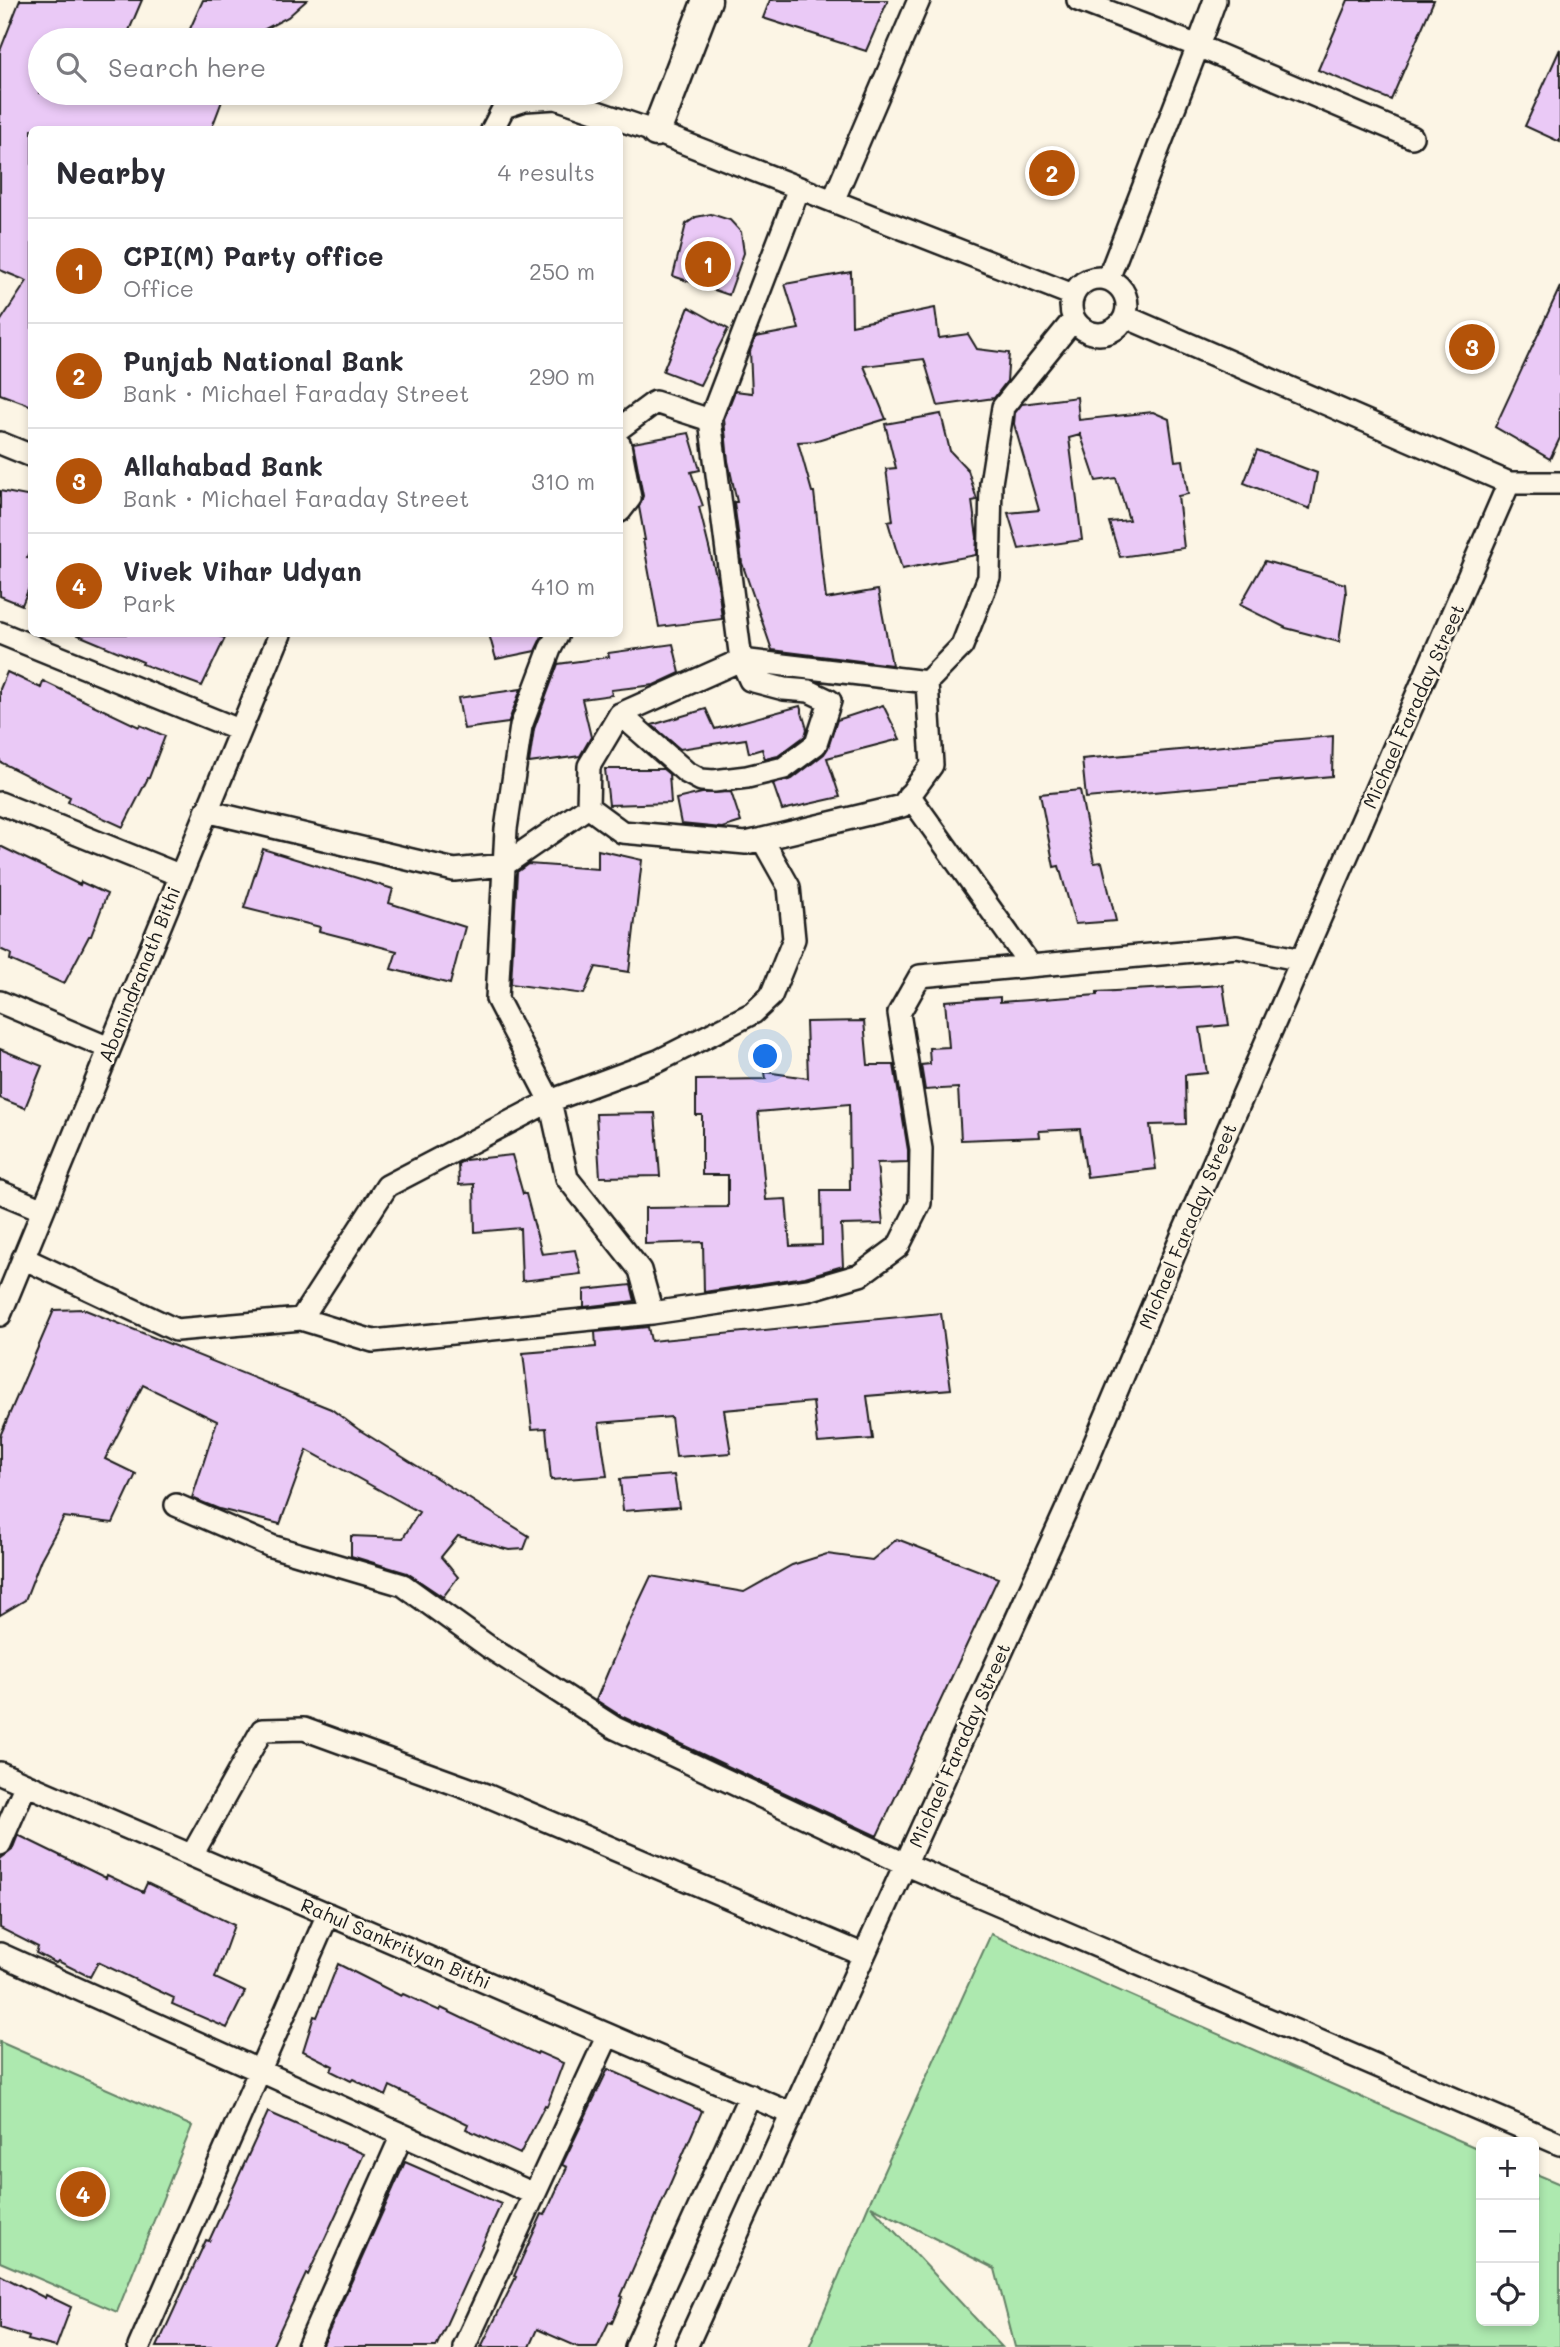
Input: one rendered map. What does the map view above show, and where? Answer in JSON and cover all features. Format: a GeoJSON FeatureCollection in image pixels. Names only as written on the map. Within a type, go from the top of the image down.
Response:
{"type":"FeatureCollection","features":[{"type":"Feature","properties":{"kind":"street"},"geometry":{"type":"LineString","coordinates":[[656,132],[707,0]]}},
{"type":"Feature","properties":{"kind":"street"},"geometry":{"type":"LineString","coordinates":[[833,201],[919,0]]}},
{"type":"Feature","properties":{"kind":"street"},"geometry":{"type":"LineString","coordinates":[[1078,0],[1198,46],[1412,137]]}},
{"type":"Feature","properties":{"kind":"street"},"geometry":{"type":"LineString","coordinates":[[1108,279],[1215,0]]}},
{"type":"Feature","properties":{"kind":"street"},"geometry":{"type":"LineString","coordinates":[[494,126],[504,107],[510,105]]}},
{"type":"Feature","properties":{"kind":"street"},"geometry":{"type":"LineString","coordinates":[[579,105],[656,132],[1073,295]]}},
{"type":"Feature","properties":{"kind":"street"},"geometry":{"type":"LineString","coordinates":[[620,714],[686,772],[701,780],[747,777],[785,768],[816,744],[831,701],[810,691],[784,689],[750,680],[740,660],[710,420],[799,188]]}},
{"type":"Feature","properties":{"kind":"street"},"geometry":{"type":"LineString","coordinates":[[1090,279],[1108,279],[1120,286],[1125,294],[1128,306],[1126,317],[1119,326],[1101,334],[1081,328],[1070,307],[1073,295],[1077,287],[1090,279]]}},
{"type":"Feature","properties":{"kind":"street"},"geometry":{"type":"LineString","coordinates":[[1126,317],[1509,483],[1560,483]]}},
{"type":"Feature","properties":{"kind":"street"},"geometry":{"type":"LineString","coordinates":[[588,807],[622,832],[746,843],[902,806],[932,765],[927,682],[962,646],[989,578],[991,483],[1003,407],[1074,319]]}},
{"type":"Feature","properties":{"kind":"street"},"geometry":{"type":"LineString","coordinates":[[623,426],[655,402],[710,420]]}},
{"type":"Feature","properties":{"kind":"street"},"geometry":{"type":"LineString","coordinates":[[0,443],[28,454]]}},
{"type":"Feature","properties":{"kind":"street"},"geometry":{"type":"LineString","coordinates":[[623,461],[630,498],[623,507]]}},
{"type":"Feature","properties":{"kind":"street","name":"Michael Faraday Street"},"geometry":{"type":"LineString","coordinates":[[686,2347],[1072,1497],[1189,1219],[1509,483]]}},
{"type":"Feature","properties":{"kind":"street"},"geometry":{"type":"LineString","coordinates":[[0,633],[239,730]]}},
{"type":"Feature","properties":{"kind":"street","name":"Abanindranath Bithi"},"geometry":{"type":"LineString","coordinates":[[0,1315],[279,637]]}},
{"type":"Feature","properties":{"kind":"street"},"geometry":{"type":"LineString","coordinates":[[556,637],[521,726],[506,829],[497,999],[550,1101],[567,1178],[640,1270],[652,1313]]}},
{"type":"Feature","properties":{"kind":"street"},"geometry":{"type":"LineString","coordinates":[[588,807],[589,766],[620,714],[740,660],[927,682]]}},
{"type":"Feature","properties":{"kind":"street"},"geometry":{"type":"LineString","coordinates":[[909,795],[1031,966]]}},
{"type":"Feature","properties":{"kind":"street"},"geometry":{"type":"LineString","coordinates":[[0,803],[179,875]]}},
{"type":"Feature","properties":{"kind":"street"},"geometry":{"type":"LineString","coordinates":[[206,811],[454,870],[504,865],[588,807]]}},
{"type":"Feature","properties":{"kind":"street"},"geometry":{"type":"LineString","coordinates":[[301,1319],[387,1186],[550,1101],[658,1061],[753,1013],[771,996],[794,939],[789,887],[762,839]]}},
{"type":"Feature","properties":{"kind":"street"},"geometry":{"type":"LineString","coordinates":[[23,1258],[176,1330],[301,1319],[373,1341],[652,1313],[808,1290],[860,1275],[898,1247],[920,1203],[920,1149],[899,1013],[920,976],[1237,947],[1302,960]]}},
{"type":"Feature","properties":{"kind":"street"},"geometry":{"type":"LineString","coordinates":[[0,1002],[109,1048]]}},
{"type":"Feature","properties":{"kind":"street"},"geometry":{"type":"LineString","coordinates":[[0,1192],[43,1210]]}},
{"type":"Feature","properties":{"kind":"street"},"geometry":{"type":"LineString","coordinates":[[176,1505],[271,1546],[403,1585],[489,1647],[615,1728],[905,1864],[1560,2144]]}},
{"type":"Feature","properties":{"kind":"street"},"geometry":{"type":"LineString","coordinates":[[192,1855],[262,1730],[304,1729],[486,1795],[864,1955]]}},
{"type":"Feature","properties":{"kind":"street","name":"Rahul Sankrityan Bithi"},"geometry":{"type":"LineString","coordinates":[[0,1773],[792,2114]]}},
{"type":"Feature","properties":{"kind":"street"},"geometry":{"type":"LineString","coordinates":[[0,1844],[26,1784]]}},
{"type":"Feature","properties":{"kind":"street"},"geometry":{"type":"LineString","coordinates":[[139,2347],[328,1914]]}},
{"type":"Feature","properties":{"kind":"street"},"geometry":{"type":"LineString","coordinates":[[0,1954],[534,2194]]}},
{"type":"Feature","properties":{"kind":"street"},"geometry":{"type":"LineString","coordinates":[[464,2347],[608,2035]]}},
{"type":"Feature","properties":{"kind":"street"},"geometry":{"type":"LineString","coordinates":[[636,2347],[751,2095]]}},
{"type":"Feature","properties":{"kind":"street"},"geometry":{"type":"LineString","coordinates":[[308,2347],[402,2135]]}},
{"type":"Feature","properties":{"kind":"green space"},"geometry":{"type":"Polygon","coordinates":[[[991,1934],[1476,2148],[1476,2326],[1539,2326],[1539,2175],[1560,2184],[1560,2347],[1015,2347],[995,2269],[871,2206],[1002,2347],[809,2347],[869,2204],[991,1934]]]}},
{"type":"Feature","properties":{"kind":"green space"},"geometry":{"type":"Polygon","coordinates":[[[0,2042],[192,2126],[117,2312],[0,2262],[0,2042]]]}},
{"type":"Feature","properties":{"kind":"building"},"geometry":{"type":"Polygon","coordinates":[[[20,0],[142,0],[130,28],[28,28],[28,105],[220,105],[213,126],[28,126],[28,404],[0,394],[0,322],[27,281],[0,270],[0,51],[20,0]]]}},
{"type":"Feature","properties":{"kind":"building"},"geometry":{"type":"Polygon","coordinates":[[[203,0],[307,0],[288,17],[267,28],[190,28],[203,0]]]}},
{"type":"Feature","properties":{"kind":"building"},"geometry":{"type":"Polygon","coordinates":[[[770,0],[888,0],[866,51],[763,18],[770,0]]]}},
{"type":"Feature","properties":{"kind":"building"},"geometry":{"type":"Polygon","coordinates":[[[1348,0],[1434,0],[1391,100],[1318,70],[1348,0]]]}},
{"type":"Feature","properties":{"kind":"building"},"geometry":{"type":"Polygon","coordinates":[[[1560,49],[1560,142],[1525,126],[1560,49]]]}},
{"type":"Feature","properties":{"kind":"building"},"geometry":{"type":"Polygon","coordinates":[[[711,214],[730,220],[741,232],[744,253],[729,295],[673,276],[686,224],[696,217],[711,214]]]}},
{"type":"Feature","properties":{"kind":"building"},"geometry":{"type":"Polygon","coordinates":[[[851,272],[852,325],[935,308],[939,338],[968,334],[977,349],[1009,353],[1007,381],[994,398],[938,406],[924,359],[864,366],[886,419],[814,441],[798,442],[814,492],[826,599],[878,590],[892,665],[772,650],[742,563],[734,502],[737,502],[728,461],[724,419],[735,391],[752,393],[750,351],[756,337],[799,329],[785,284],[851,272]]]}},
{"type":"Feature","properties":{"kind":"building"},"geometry":{"type":"Polygon","coordinates":[[[1560,287],[1560,438],[1550,459],[1495,427],[1560,287]]]}},
{"type":"Feature","properties":{"kind":"building"},"geometry":{"type":"Polygon","coordinates":[[[689,307],[728,329],[700,385],[663,371],[689,307]]]}},
{"type":"Feature","properties":{"kind":"building"},"geometry":{"type":"Polygon","coordinates":[[[1077,397],[1079,420],[1153,412],[1169,419],[1175,461],[1183,460],[1188,494],[1178,496],[1184,548],[1120,557],[1109,522],[1129,520],[1116,478],[1096,481],[1080,433],[1069,438],[1082,540],[1019,549],[1008,513],[1039,510],[1014,424],[1015,413],[1022,404],[1077,397]]]}},
{"type":"Feature","properties":{"kind":"building"},"geometry":{"type":"Polygon","coordinates":[[[941,414],[950,451],[968,470],[977,500],[972,501],[977,537],[976,555],[902,569],[888,522],[893,521],[886,469],[896,468],[885,424],[941,414]]]}},
{"type":"Feature","properties":{"kind":"building"},"geometry":{"type":"Polygon","coordinates":[[[689,433],[700,470],[691,472],[703,506],[699,507],[718,584],[722,619],[659,627],[643,540],[639,507],[643,496],[633,443],[689,433]]]}},
{"type":"Feature","properties":{"kind":"building"},"geometry":{"type":"Polygon","coordinates":[[[1257,450],[1317,473],[1310,509],[1244,483],[1257,450]]]}},
{"type":"Feature","properties":{"kind":"building"},"geometry":{"type":"Polygon","coordinates":[[[0,491],[28,496],[28,590],[22,605],[0,596],[0,491]]]}},
{"type":"Feature","properties":{"kind":"building"},"geometry":{"type":"Polygon","coordinates":[[[1265,561],[1345,584],[1339,642],[1286,628],[1240,605],[1265,561]]]}},
{"type":"Feature","properties":{"kind":"building"},"geometry":{"type":"Polygon","coordinates":[[[83,637],[225,638],[202,686],[142,664],[143,662],[83,637]]]}},
{"type":"Feature","properties":{"kind":"building"},"geometry":{"type":"Polygon","coordinates":[[[490,637],[542,637],[535,651],[496,659],[490,637]]]}},
{"type":"Feature","properties":{"kind":"building"},"geometry":{"type":"Polygon","coordinates":[[[673,644],[680,673],[654,685],[611,690],[612,695],[582,699],[591,737],[580,756],[529,763],[534,729],[558,664],[609,657],[608,653],[673,644]]]}},
{"type":"Feature","properties":{"kind":"building"},"geometry":{"type":"Polygon","coordinates":[[[7,672],[41,688],[43,681],[139,727],[140,725],[165,736],[149,778],[123,827],[68,802],[70,797],[0,762],[0,689],[7,672]]]}},
{"type":"Feature","properties":{"kind":"building"},"geometry":{"type":"Polygon","coordinates":[[[521,689],[508,723],[464,729],[458,698],[521,689]]]}},
{"type":"Feature","properties":{"kind":"building"},"geometry":{"type":"Polygon","coordinates":[[[883,705],[900,739],[827,758],[840,797],[782,810],[773,784],[792,779],[824,754],[837,720],[883,705]]]}},
{"type":"Feature","properties":{"kind":"building"},"geometry":{"type":"Polygon","coordinates":[[[800,706],[807,729],[805,736],[778,756],[765,759],[762,749],[749,753],[746,739],[680,749],[652,725],[706,709],[715,729],[800,706]]]}},
{"type":"Feature","properties":{"kind":"building"},"geometry":{"type":"Polygon","coordinates":[[[1333,736],[1332,776],[1086,798],[1082,759],[1333,736]]]}},
{"type":"Feature","properties":{"kind":"building"},"geometry":{"type":"Polygon","coordinates":[[[605,769],[663,769],[669,774],[671,803],[609,805],[605,769]]]}},
{"type":"Feature","properties":{"kind":"building"},"geometry":{"type":"Polygon","coordinates":[[[1080,790],[1094,863],[1102,862],[1116,921],[1075,924],[1059,866],[1054,867],[1040,794],[1080,790]]]}},
{"type":"Feature","properties":{"kind":"building"},"geometry":{"type":"Polygon","coordinates":[[[731,792],[741,822],[722,828],[681,824],[676,799],[702,793],[731,792]]]}},
{"type":"Feature","properties":{"kind":"building"},"geometry":{"type":"Polygon","coordinates":[[[0,846],[80,885],[81,882],[107,894],[91,936],[64,984],[10,960],[11,954],[0,949],[0,846]]]}},
{"type":"Feature","properties":{"kind":"building"},"geometry":{"type":"Polygon","coordinates":[[[263,849],[393,889],[389,903],[465,927],[450,984],[391,969],[397,951],[319,931],[320,927],[244,908],[263,849]]]}},
{"type":"Feature","properties":{"kind":"building"},"geometry":{"type":"Polygon","coordinates":[[[598,850],[642,860],[629,972],[596,967],[584,994],[511,984],[517,872],[528,864],[598,869],[598,850]]]}},
{"type":"Feature","properties":{"kind":"building"},"geometry":{"type":"Polygon","coordinates":[[[1223,985],[1229,1025],[1200,1028],[1207,1073],[1185,1075],[1186,1124],[1150,1125],[1156,1169],[1087,1177],[1080,1129],[1039,1131],[1040,1137],[961,1140],[958,1088],[925,1090],[921,1065],[930,1064],[929,1048],[949,1047],[945,1001],[1000,997],[1000,1002],[1097,995],[1097,992],[1223,985]]]}},
{"type":"Feature","properties":{"kind":"building"},"geometry":{"type":"Polygon","coordinates":[[[864,1021],[868,1065],[894,1065],[908,1162],[877,1163],[883,1224],[841,1225],[843,1266],[805,1277],[704,1292],[703,1242],[645,1244],[645,1208],[728,1207],[728,1175],[702,1175],[702,1115],[696,1115],[696,1080],[766,1079],[765,1072],[808,1078],[806,1022],[864,1021]],[[849,1104],[758,1112],[766,1200],[786,1199],[790,1246],[822,1245],[821,1190],[850,1190],[849,1104]]]}},
{"type":"Feature","properties":{"kind":"building"},"geometry":{"type":"Polygon","coordinates":[[[0,1049],[42,1066],[25,1108],[0,1098],[0,1049]]]}},
{"type":"Feature","properties":{"kind":"building"},"geometry":{"type":"Polygon","coordinates":[[[655,1113],[660,1176],[600,1177],[596,1114],[655,1113]]]}},
{"type":"Feature","properties":{"kind":"building"},"geometry":{"type":"Polygon","coordinates":[[[512,1155],[542,1254],[575,1250],[581,1274],[522,1281],[520,1228],[475,1232],[474,1184],[459,1185],[458,1164],[465,1160],[512,1155]]]}},
{"type":"Feature","properties":{"kind":"building"},"geometry":{"type":"Polygon","coordinates":[[[631,1285],[635,1301],[584,1307],[584,1290],[631,1285]]]}},
{"type":"Feature","properties":{"kind":"building"},"geometry":{"type":"Polygon","coordinates":[[[83,1309],[331,1409],[358,1429],[529,1536],[524,1549],[509,1550],[458,1536],[441,1557],[458,1577],[443,1597],[407,1573],[351,1556],[351,1536],[403,1538],[419,1512],[307,1450],[280,1524],[219,1509],[192,1498],[217,1421],[143,1385],[105,1459],[136,1474],[113,1523],[64,1517],[41,1559],[25,1600],[0,1615],[0,1436],[54,1310],[83,1309]]]}},
{"type":"Feature","properties":{"kind":"building"},"geometry":{"type":"Polygon","coordinates":[[[941,1313],[951,1389],[867,1396],[873,1439],[818,1443],[813,1402],[724,1410],[731,1453],[676,1457],[671,1417],[599,1423],[607,1476],[551,1480],[546,1428],[532,1429],[523,1353],[596,1347],[595,1332],[648,1327],[651,1341],[941,1313]]]}},
{"type":"Feature","properties":{"kind":"building"},"geometry":{"type":"Polygon","coordinates":[[[674,1475],[679,1507],[623,1511],[620,1479],[674,1475]]]}},
{"type":"Feature","properties":{"kind":"building"},"geometry":{"type":"Polygon","coordinates":[[[897,1539],[998,1578],[877,1836],[621,1716],[596,1700],[651,1576],[744,1592],[792,1565],[827,1554],[872,1560],[897,1539]]]}},
{"type":"Feature","properties":{"kind":"building"},"geometry":{"type":"Polygon","coordinates":[[[18,1835],[106,1878],[107,1875],[143,1892],[147,1883],[234,1925],[215,1978],[245,1992],[227,2028],[172,2004],[174,1998],[98,1962],[90,1977],[58,1961],[56,1963],[36,1953],[38,1947],[0,1928],[0,1859],[12,1850],[18,1835]]]}},
{"type":"Feature","properties":{"kind":"building"},"geometry":{"type":"Polygon","coordinates":[[[338,1964],[401,1996],[403,1994],[440,2011],[441,2008],[537,2054],[538,2052],[563,2063],[547,2106],[545,2105],[520,2154],[466,2129],[468,2124],[390,2086],[386,2096],[353,2079],[351,2081],[331,2071],[333,2066],[303,2051],[314,2016],[317,2017],[338,1964]]]}},
{"type":"Feature","properties":{"kind":"building"},"geometry":{"type":"Polygon","coordinates":[[[608,2069],[702,2111],[621,2296],[623,2297],[612,2323],[609,2322],[597,2347],[578,2347],[537,2329],[529,2347],[481,2347],[516,2277],[514,2276],[542,2214],[545,2215],[567,2167],[562,2165],[608,2069]]]}},
{"type":"Feature","properties":{"kind":"building"},"geometry":{"type":"Polygon","coordinates":[[[268,2112],[364,2154],[308,2275],[306,2274],[272,2347],[157,2347],[206,2240],[209,2241],[268,2112]]]}},
{"type":"Feature","properties":{"kind":"building"},"geometry":{"type":"Polygon","coordinates":[[[405,2162],[501,2204],[436,2347],[322,2347],[405,2162]]]}},
{"type":"Feature","properties":{"kind":"building"},"geometry":{"type":"Polygon","coordinates":[[[0,2275],[45,2298],[46,2295],[71,2307],[56,2347],[28,2340],[29,2337],[0,2328],[0,2275]]]}},
{"type":"Feature","properties":{"kind":"place","name":"Punjab National Bank"},"geometry":{"type":"Point","coordinates":[1052,173]}},
{"type":"Feature","properties":{"kind":"place","name":"CPI(M) Party office"},"geometry":{"type":"Point","coordinates":[708,264]}},
{"type":"Feature","properties":{"kind":"place","name":"Allahabad Bank"},"geometry":{"type":"Point","coordinates":[1472,347]}},
{"type":"Feature","properties":{"kind":"place","name":"Vivek Vihar Udyan"},"geometry":{"type":"Point","coordinates":[83,2194]}}]}
